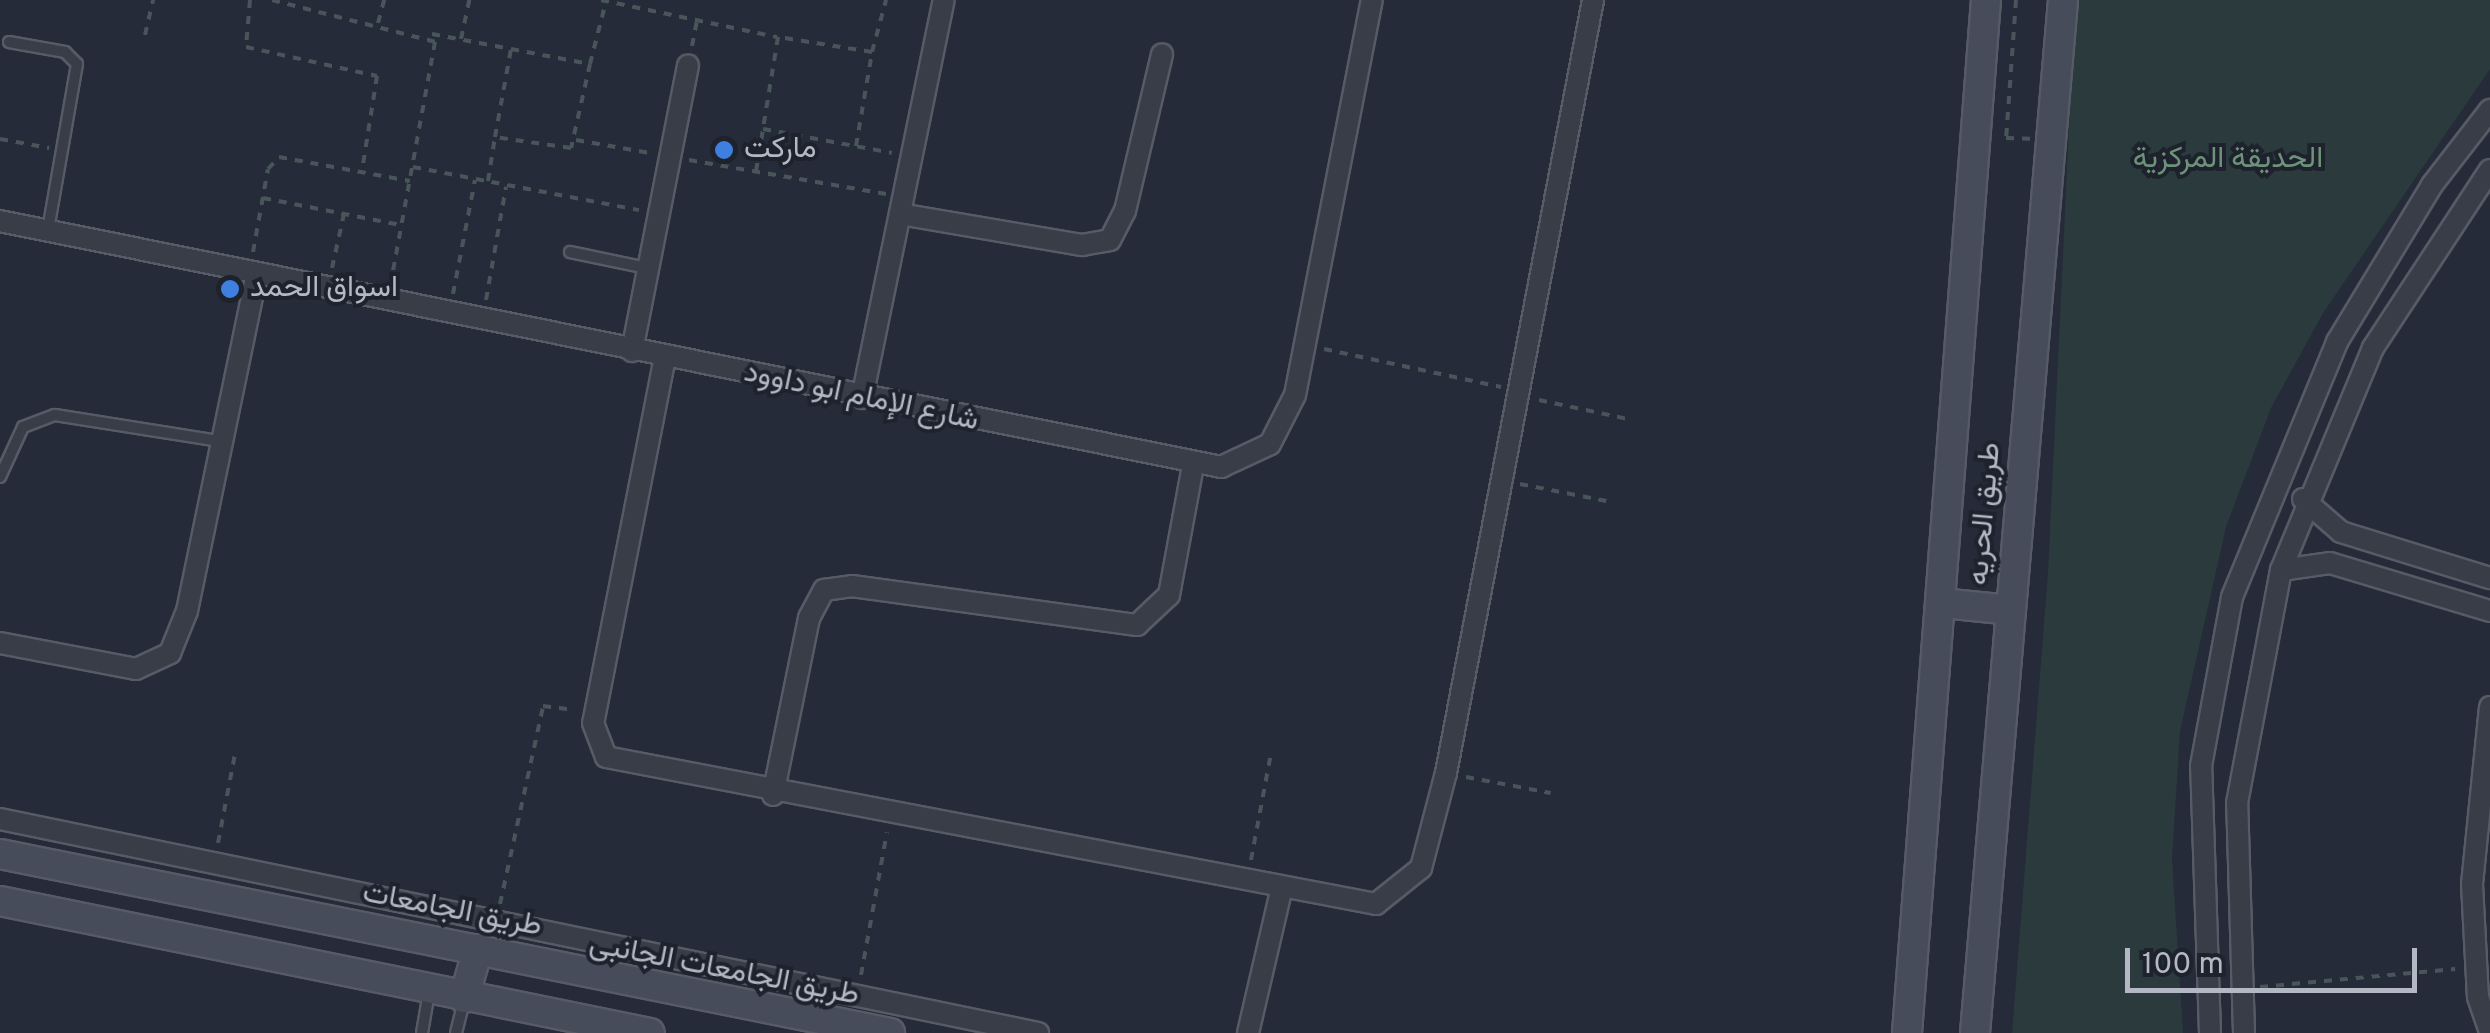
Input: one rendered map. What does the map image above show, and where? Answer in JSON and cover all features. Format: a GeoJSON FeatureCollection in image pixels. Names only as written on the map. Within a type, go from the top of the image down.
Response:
{"type":"FeatureCollection","features":[{"type":"Feature","properties":{"kind":"main road","name":"طريق الحريه"},"geometry":{"type":"LineString","coordinates":[[1907,1033],[1986,0]]}},
{"type":"Feature","properties":{"kind":"main road","name":"طريق الحريه"},"geometry":{"type":"LineString","coordinates":[[1975,1033],[2063,0]]}},
{"type":"Feature","properties":{"kind":"main road"},"geometry":{"type":"LineString","coordinates":[[1942,602],[2011,610]]}},
{"type":"Feature","properties":{"kind":"main road","name":"طريق الجامعات"},"geometry":{"type":"LineString","coordinates":[[0,854],[890,1033]]}},
{"type":"Feature","properties":{"kind":"main road"},"geometry":{"type":"LineString","coordinates":[[0,901],[650,1033]]}},
{"type":"Feature","properties":{"kind":"main road"},"geometry":{"type":"LineString","coordinates":[[464,998],[478,949]]}},
{"type":"Feature","properties":{"kind":"street"},"geometry":{"type":"LineString","coordinates":[[862,398],[944,0]]}},
{"type":"Feature","properties":{"kind":"street","name":"شارع الإمام ابو داوود"},"geometry":{"type":"LineString","coordinates":[[0,221],[1193,466],[1234,463],[1270,444],[1287,422],[1372,0]]}},
{"type":"Feature","properties":{"kind":"street"},"geometry":{"type":"LineString","coordinates":[[665,357],[595,713],[598,748],[616,764],[1356,905],[1395,897],[1420,868],[1446,773],[1593,0]]}},
{"type":"Feature","properties":{"kind":"street"},"geometry":{"type":"LineString","coordinates":[[902,206],[1082,245],[1110,240],[1126,211],[1162,54]]}},
{"type":"Feature","properties":{"kind":"street"},"geometry":{"type":"LineString","coordinates":[[632,351],[688,65]]}},
{"type":"Feature","properties":{"kind":"street"},"geometry":{"type":"LineString","coordinates":[[2210,1033],[2201,766],[2232,597],[2337,342],[2432,184],[2490,110]]}},
{"type":"Feature","properties":{"kind":"street"},"geometry":{"type":"LineString","coordinates":[[2244,1033],[2237,803],[2280,570],[2303,499],[2402,296],[2490,170]]}},
{"type":"Feature","properties":{"kind":"street"},"geometry":{"type":"LineString","coordinates":[[0,643],[136,669],[170,652],[187,611],[253,273]]}},
{"type":"Feature","properties":{"kind":"street"},"geometry":{"type":"LineString","coordinates":[[773,796],[809,618],[824,590],[852,586],[1137,625],[1169,595],[1193,466]]}},
{"type":"Feature","properties":{"kind":"street"},"geometry":{"type":"LineString","coordinates":[[2303,499],[2341,532],[2490,578]]}},
{"type":"Feature","properties":{"kind":"street"},"geometry":{"type":"LineString","coordinates":[[2280,570],[2342,565],[2490,611]]}},
{"type":"Feature","properties":{"kind":"street"},"geometry":{"type":"LineString","coordinates":[[2490,707],[2475,968],[2490,1032]]}},
{"type":"Feature","properties":{"kind":"street","name":"طريق الجامعات الجانبى"},"geometry":{"type":"LineString","coordinates":[[0,819],[495,925],[1038,1033]]}},
{"type":"Feature","properties":{"kind":"street"},"geometry":{"type":"LineString","coordinates":[[1248,1033],[1281,891]]}},
{"type":"Feature","properties":{"kind":"lane"},"geometry":{"type":"LineString","coordinates":[[9,42],[65,52],[77,64],[48,231]]}},
{"type":"Feature","properties":{"kind":"lane"},"geometry":{"type":"LineString","coordinates":[[570,252],[647,268]]}},
{"type":"Feature","properties":{"kind":"lane"},"geometry":{"type":"LineString","coordinates":[[0,477],[24,427],[55,415],[220,441]]}},
{"type":"Feature","properties":{"kind":"lane"},"geometry":{"type":"LineString","coordinates":[[422,1033],[430,991]]}},
{"type":"Feature","properties":{"kind":"lane"},"geometry":{"type":"LineString","coordinates":[[456,1033],[464,998]]}},
{"type":"Feature","properties":{"kind":"path"},"geometry":{"type":"LineString","coordinates":[[145,35],[153,0]]}},
{"type":"Feature","properties":{"kind":"path"},"geometry":{"type":"LineString","coordinates":[[250,0],[246,47],[377,76],[362,171]]}},
{"type":"Feature","properties":{"kind":"path"},"geometry":{"type":"LineString","coordinates":[[272,0],[590,64]]}},
{"type":"Feature","properties":{"kind":"path"},"geometry":{"type":"LineString","coordinates":[[378,23],[384,0]]}},
{"type":"Feature","properties":{"kind":"path"},"geometry":{"type":"LineString","coordinates":[[461,40],[470,0]]}},
{"type":"Feature","properties":{"kind":"path"},"geometry":{"type":"LineString","coordinates":[[856,146],[872,52],[886,0]]}},
{"type":"Feature","properties":{"kind":"path"},"geometry":{"type":"LineString","coordinates":[[2016,0],[2006,138],[2050,140]]}},
{"type":"Feature","properties":{"kind":"path"},"geometry":{"type":"LineString","coordinates":[[495,137],[566,150],[576,140],[603,1],[630,3],[698,21],[872,52]]}},
{"type":"Feature","properties":{"kind":"path"},"geometry":{"type":"LineString","coordinates":[[688,65],[698,21]]}},
{"type":"Feature","properties":{"kind":"path"},"geometry":{"type":"LineString","coordinates":[[387,300],[436,48],[426,33]]}},
{"type":"Feature","properties":{"kind":"path"},"geometry":{"type":"LineString","coordinates":[[756,172],[778,37]]}},
{"type":"Feature","properties":{"kind":"path"},"geometry":{"type":"LineString","coordinates":[[488,181],[510,49]]}},
{"type":"Feature","properties":{"kind":"path"},"geometry":{"type":"LineString","coordinates":[[763,129],[912,156]]}},
{"type":"Feature","properties":{"kind":"path"},"geometry":{"type":"LineString","coordinates":[[0,139],[63,150]]}},
{"type":"Feature","properties":{"kind":"path"},"geometry":{"type":"LineString","coordinates":[[576,140],[756,172],[902,206]]}},
{"type":"Feature","properties":{"kind":"path"},"geometry":{"type":"LineString","coordinates":[[253,273],[263,198],[279,157],[410,181]]}},
{"type":"Feature","properties":{"kind":"path"},"geometry":{"type":"LineString","coordinates":[[413,167],[658,214]]}},
{"type":"Feature","properties":{"kind":"path"},"geometry":{"type":"LineString","coordinates":[[449,313],[476,179]]}},
{"type":"Feature","properties":{"kind":"path"},"geometry":{"type":"LineString","coordinates":[[482,320],[506,185]]}},
{"type":"Feature","properties":{"kind":"path"},"geometry":{"type":"LineString","coordinates":[[263,198],[402,226]]}},
{"type":"Feature","properties":{"kind":"path"},"geometry":{"type":"LineString","coordinates":[[328,288],[344,214]]}},
{"type":"Feature","properties":{"kind":"path"},"geometry":{"type":"LineString","coordinates":[[1305,345],[1632,420]]}},
{"type":"Feature","properties":{"kind":"path"},"geometry":{"type":"LineString","coordinates":[[1501,480],[1610,502]]}},
{"type":"Feature","properties":{"kind":"path"},"geometry":{"type":"LineString","coordinates":[[495,925],[542,706],[595,713]]}},
{"type":"Feature","properties":{"kind":"path"},"geometry":{"type":"LineString","coordinates":[[214,865],[235,754]]}},
{"type":"Feature","properties":{"kind":"path"},"geometry":{"type":"LineString","coordinates":[[1246,884],[1270,758]]}},
{"type":"Feature","properties":{"kind":"path"},"geometry":{"type":"LineString","coordinates":[[1446,773],[1551,793]]}},
{"type":"Feature","properties":{"kind":"path"},"geometry":{"type":"LineString","coordinates":[[856,997],[890,817]]}},
{"type":"Feature","properties":{"kind":"path"},"geometry":{"type":"LineString","coordinates":[[2241,989],[2475,968]]}},
{"type":"Feature","properties":{"kind":"green space","name":"الحديقة المركزية"},"geometry":{"type":"Polygon","coordinates":[[[2075,0],[2490,0],[2490,69],[2323,313],[2271,408],[2226,527],[2180,731],[2172,859],[2183,1033],[2012,1033],[2048,573],[2075,0]]]}},
{"type":"Feature","properties":{"kind":"place","name":"ماركت"},"geometry":{"type":"Point","coordinates":[724,150]}},
{"type":"Feature","properties":{"kind":"place","name":"اسواق الحمد"},"geometry":{"type":"Point","coordinates":[230,289]}}]}
